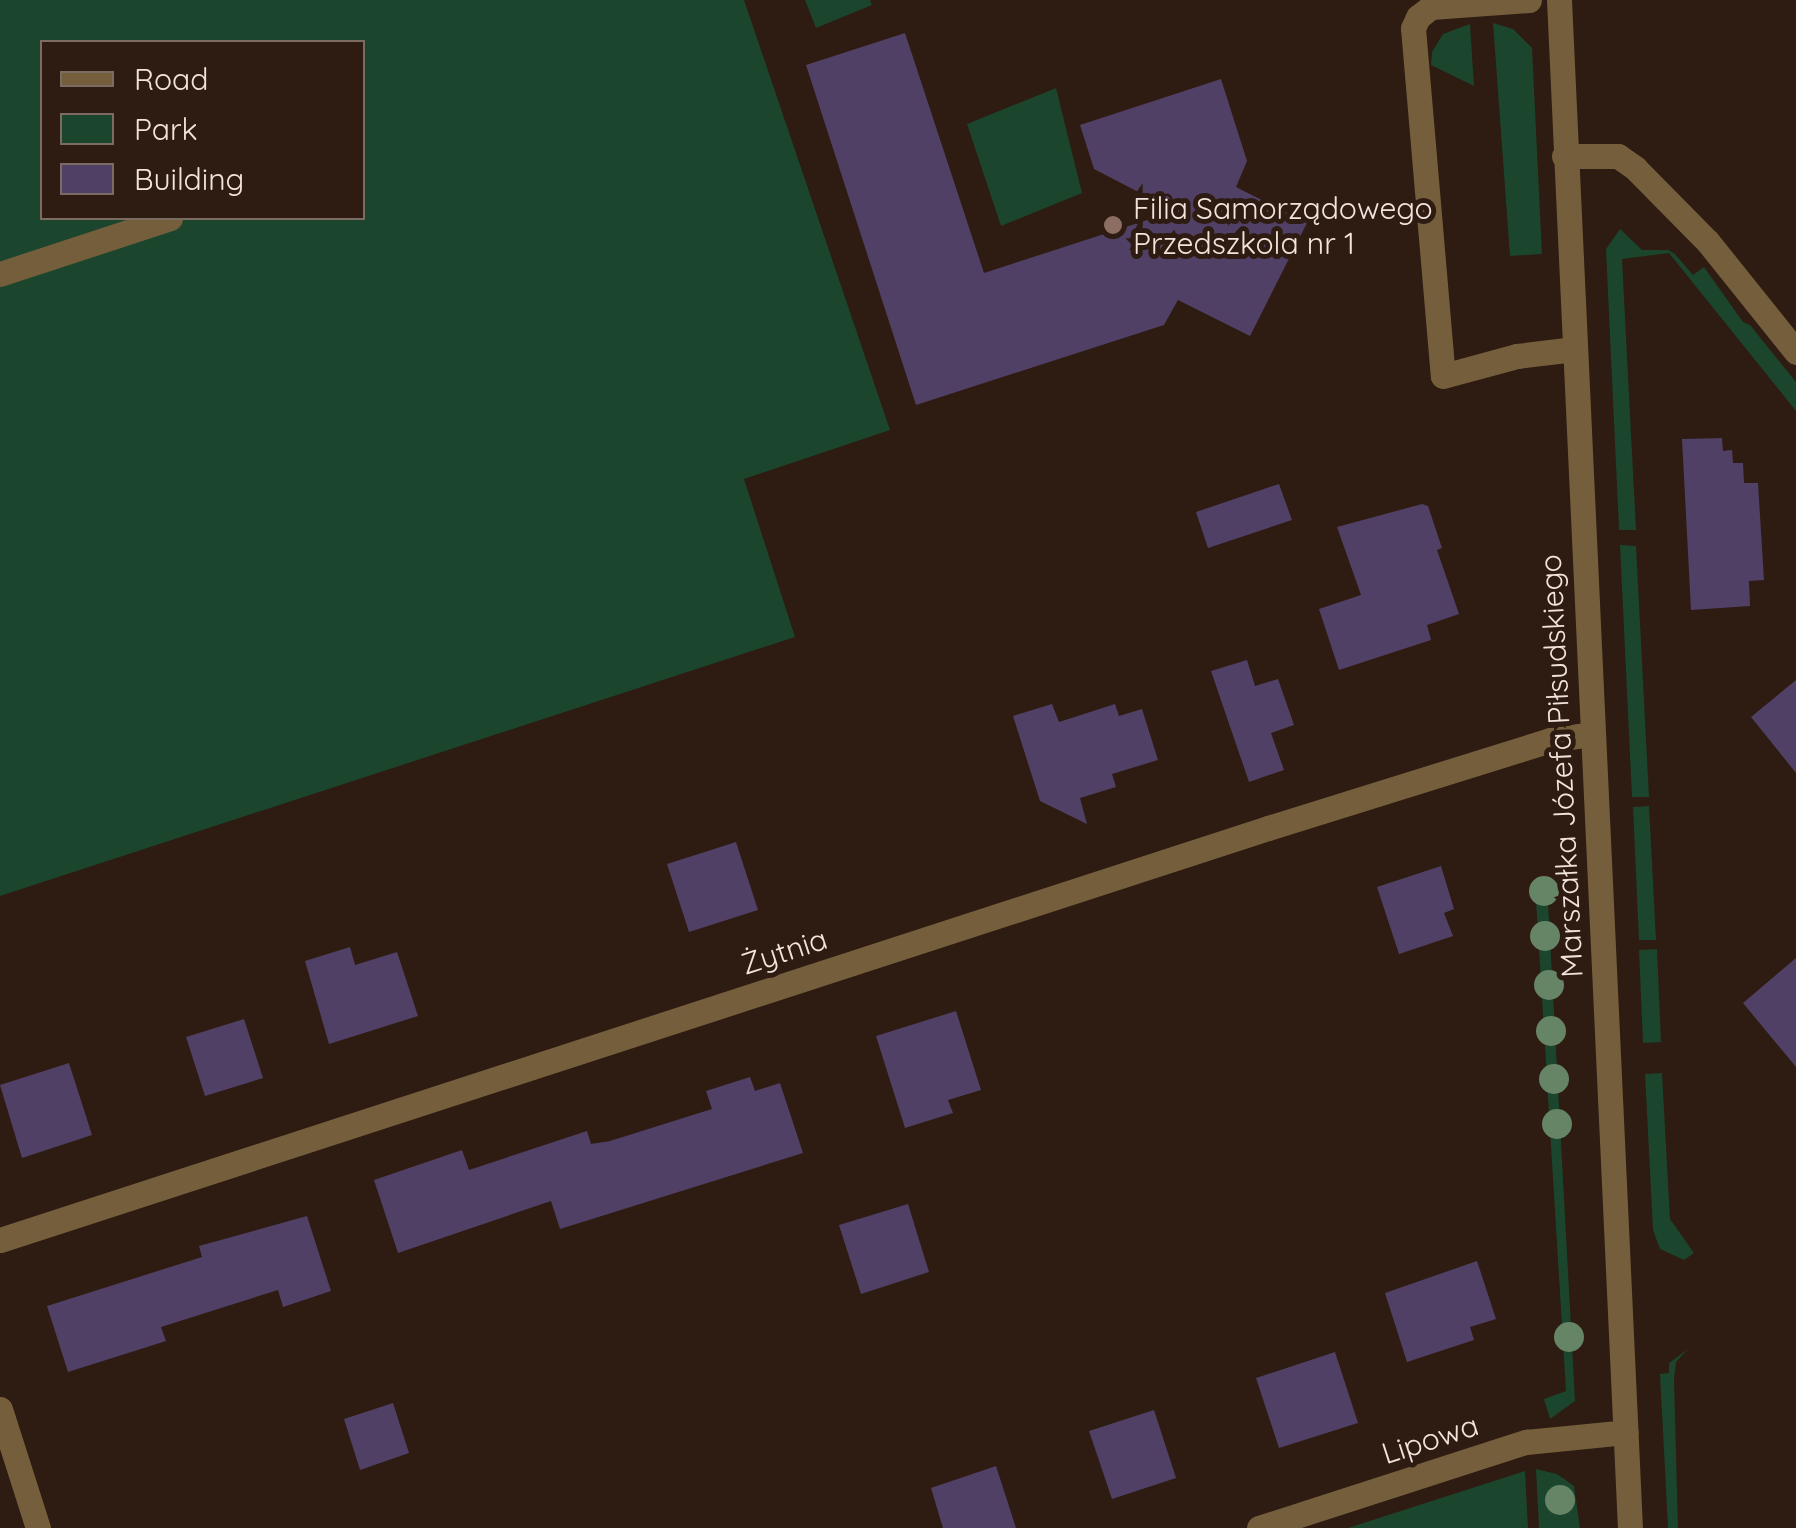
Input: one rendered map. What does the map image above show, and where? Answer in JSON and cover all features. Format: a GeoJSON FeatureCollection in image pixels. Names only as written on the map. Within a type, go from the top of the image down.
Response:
{"type":"FeatureCollection","features":[{"type":"Feature","properties":{"kind":"street"},"geometry":{"type":"LineString","coordinates":[[1529,0],[1432,8],[1418,18],[1413,28],[1443,376],[1517,356],[1575,349]]}},
{"type":"Feature","properties":{"kind":"street","name":"Marszałka Józefa Piłsudskiego"},"geometry":{"type":"LineString","coordinates":[[1558,0],[1630,1528]]}},
{"type":"Feature","properties":{"kind":"street"},"geometry":{"type":"LineString","coordinates":[[1564,156],[1618,156],[1635,168],[1708,242],[1796,352]]}},
{"type":"Feature","properties":{"kind":"street"},"geometry":{"type":"LineString","coordinates":[[0,274],[164,220]]}},
{"type":"Feature","properties":{"kind":"street","name":"Żytnia"},"geometry":{"type":"LineString","coordinates":[[0,1240],[1268,828],[1550,740],[1591,734]]}},
{"type":"Feature","properties":{"kind":"street"},"geometry":{"type":"LineString","coordinates":[[0,1409],[38,1528]]}},
{"type":"Feature","properties":{"kind":"street","name":"Lipowa"},"geometry":{"type":"LineString","coordinates":[[1259,1528],[1526,1442],[1626,1432]]}},
{"type":"Feature","properties":{"kind":"green space"},"geometry":{"type":"Polygon","coordinates":[[[0,0],[744,0],[890,430],[744,479],[795,637],[0,896],[0,0]]]}},
{"type":"Feature","properties":{"kind":"green space"},"geometry":{"type":"Polygon","coordinates":[[[805,0],[870,0],[872,5],[816,28],[805,0]]]}},
{"type":"Feature","properties":{"kind":"green space"},"geometry":{"type":"Polygon","coordinates":[[[1493,23],[1513,29],[1532,48],[1542,254],[1510,256],[1493,23]]]}},
{"type":"Feature","properties":{"kind":"green space"},"geometry":{"type":"Polygon","coordinates":[[[1470,24],[1474,86],[1431,65],[1432,52],[1443,34],[1470,24]]]}},
{"type":"Feature","properties":{"kind":"green space"},"geometry":{"type":"Polygon","coordinates":[[[1056,88],[1082,193],[1001,226],[967,124],[1056,88]]]}},
{"type":"Feature","properties":{"kind":"green space"},"geometry":{"type":"Polygon","coordinates":[[[1620,229],[1642,250],[1668,250],[1675,254],[1693,275],[1704,267],[1743,322],[1750,325],[1796,382],[1796,411],[1669,253],[1622,259],[1636,530],[1619,530],[1606,249],[1620,229]]]}},
{"type":"Feature","properties":{"kind":"green space"},"geometry":{"type":"Polygon","coordinates":[[[1620,545],[1636,546],[1649,797],[1632,797],[1620,545]]]}},
{"type":"Feature","properties":{"kind":"green space"},"geometry":{"type":"Polygon","coordinates":[[[1649,806],[1656,940],[1639,940],[1633,807],[1649,806]]]}},
{"type":"Feature","properties":{"kind":"green space"},"geometry":{"type":"Polygon","coordinates":[[[1547,883],[1575,1401],[1550,1419],[1544,1399],[1566,1391],[1535,884],[1547,883]]]}},
{"type":"Feature","properties":{"kind":"green space"},"geometry":{"type":"Polygon","coordinates":[[[1657,949],[1661,1042],[1643,1043],[1639,950],[1657,949]]]}},
{"type":"Feature","properties":{"kind":"green space"},"geometry":{"type":"Polygon","coordinates":[[[1662,1073],[1670,1219],[1694,1253],[1684,1260],[1660,1249],[1653,1230],[1645,1074],[1662,1073]]]}},
{"type":"Feature","properties":{"kind":"green space"},"geometry":{"type":"Polygon","coordinates":[[[1688,1349],[1676,1362],[1674,1379],[1678,1528],[1668,1528],[1660,1374],[1669,1373],[1669,1363],[1688,1349]]]}},
{"type":"Feature","properties":{"kind":"green space"},"geometry":{"type":"Polygon","coordinates":[[[1536,1469],[1557,1474],[1574,1486],[1580,1528],[1539,1528],[1536,1469]]]}},
{"type":"Feature","properties":{"kind":"green space"},"geometry":{"type":"Polygon","coordinates":[[[1525,1471],[1528,1528],[1348,1528],[1525,1471]]]}},
{"type":"Feature","properties":{"kind":"building"},"geometry":{"type":"Polygon","coordinates":[[[905,33],[984,273],[1175,211],[1094,169],[1080,125],[1221,79],[1247,161],[1236,187],[1307,223],[1250,336],[1178,300],[1164,325],[916,405],[806,65],[905,33]]]}},
{"type":"Feature","properties":{"kind":"building"},"geometry":{"type":"Polygon","coordinates":[[[1722,438],[1723,451],[1732,450],[1733,463],[1743,463],[1744,483],[1758,483],[1764,580],[1749,581],[1750,606],[1691,610],[1682,439],[1722,438]]]}},
{"type":"Feature","properties":{"kind":"building"},"geometry":{"type":"Polygon","coordinates":[[[1279,484],[1292,520],[1208,548],[1196,512],[1279,484]]]}},
{"type":"Feature","properties":{"kind":"building"},"geometry":{"type":"Polygon","coordinates":[[[1422,504],[1428,506],[1442,548],[1437,550],[1459,614],[1427,625],[1431,640],[1339,670],[1319,609],[1361,595],[1337,527],[1422,504]]]}},
{"type":"Feature","properties":{"kind":"building"},"geometry":{"type":"Polygon","coordinates":[[[1247,660],[1255,686],[1278,679],[1294,725],[1271,733],[1284,770],[1249,782],[1211,671],[1247,660]]]}},
{"type":"Feature","properties":{"kind":"building"},"geometry":{"type":"Polygon","coordinates":[[[1796,680],[1796,773],[1751,717],[1796,680]]]}},
{"type":"Feature","properties":{"kind":"building"},"geometry":{"type":"Polygon","coordinates":[[[1052,704],[1059,722],[1115,704],[1119,716],[1142,709],[1158,760],[1112,774],[1116,787],[1080,798],[1087,824],[1040,801],[1013,716],[1052,704]]]}},
{"type":"Feature","properties":{"kind":"building"},"geometry":{"type":"Polygon","coordinates":[[[736,842],[758,910],[689,932],[667,864],[736,842]]]}},
{"type":"Feature","properties":{"kind":"building"},"geometry":{"type":"Polygon","coordinates":[[[1441,866],[1454,909],[1444,913],[1453,936],[1399,954],[1377,887],[1441,866]]]}},
{"type":"Feature","properties":{"kind":"building"},"geometry":{"type":"Polygon","coordinates":[[[350,947],[355,965],[397,952],[418,1016],[329,1044],[305,961],[350,947]]]}},
{"type":"Feature","properties":{"kind":"building"},"geometry":{"type":"Polygon","coordinates":[[[1796,958],[1796,1067],[1743,1003],[1796,958]]]}},
{"type":"Feature","properties":{"kind":"building"},"geometry":{"type":"Polygon","coordinates":[[[956,1011],[981,1090],[948,1100],[953,1113],[905,1128],[876,1036],[956,1011]]]}},
{"type":"Feature","properties":{"kind":"building"},"geometry":{"type":"Polygon","coordinates":[[[244,1019],[263,1078],[205,1096],[186,1037],[244,1019]]]}},
{"type":"Feature","properties":{"kind":"building"},"geometry":{"type":"Polygon","coordinates":[[[69,1063],[92,1135],[22,1158],[0,1085],[69,1063]]]}},
{"type":"Feature","properties":{"kind":"building"},"geometry":{"type":"Polygon","coordinates":[[[750,1077],[755,1091],[780,1083],[803,1153],[560,1229],[551,1201],[398,1253],[374,1180],[462,1150],[469,1170],[587,1131],[591,1144],[610,1141],[712,1109],[706,1091],[750,1077]]]}},
{"type":"Feature","properties":{"kind":"building"},"geometry":{"type":"Polygon","coordinates":[[[908,1204],[929,1272],[861,1294],[839,1225],[908,1204]]]}},
{"type":"Feature","properties":{"kind":"building"},"geometry":{"type":"Polygon","coordinates":[[[307,1216],[331,1291],[283,1307],[278,1290],[161,1327],[166,1341],[68,1372],[47,1306],[202,1257],[199,1246],[307,1216]]]}},
{"type":"Feature","properties":{"kind":"building"},"geometry":{"type":"Polygon","coordinates":[[[1477,1261],[1496,1319],[1470,1327],[1474,1340],[1407,1362],[1385,1293],[1477,1261]]]}},
{"type":"Feature","properties":{"kind":"building"},"geometry":{"type":"Polygon","coordinates":[[[1335,1352],[1358,1423],[1279,1448],[1256,1378],[1335,1352]]]}},
{"type":"Feature","properties":{"kind":"building"},"geometry":{"type":"Polygon","coordinates":[[[393,1403],[409,1453],[360,1470],[344,1419],[393,1403]]]}},
{"type":"Feature","properties":{"kind":"building"},"geometry":{"type":"Polygon","coordinates":[[[1154,1410],[1176,1478],[1112,1499],[1089,1431],[1154,1410]]]}},
{"type":"Feature","properties":{"kind":"building"},"geometry":{"type":"Polygon","coordinates":[[[996,1466],[1016,1528],[943,1528],[931,1488],[996,1466]]]}},
{"type":"Feature","properties":{"kind":"place","name":"Filia Samorządowego Przedszkola nr 1"},"geometry":{"type":"Point","coordinates":[1113,225]}}]}
